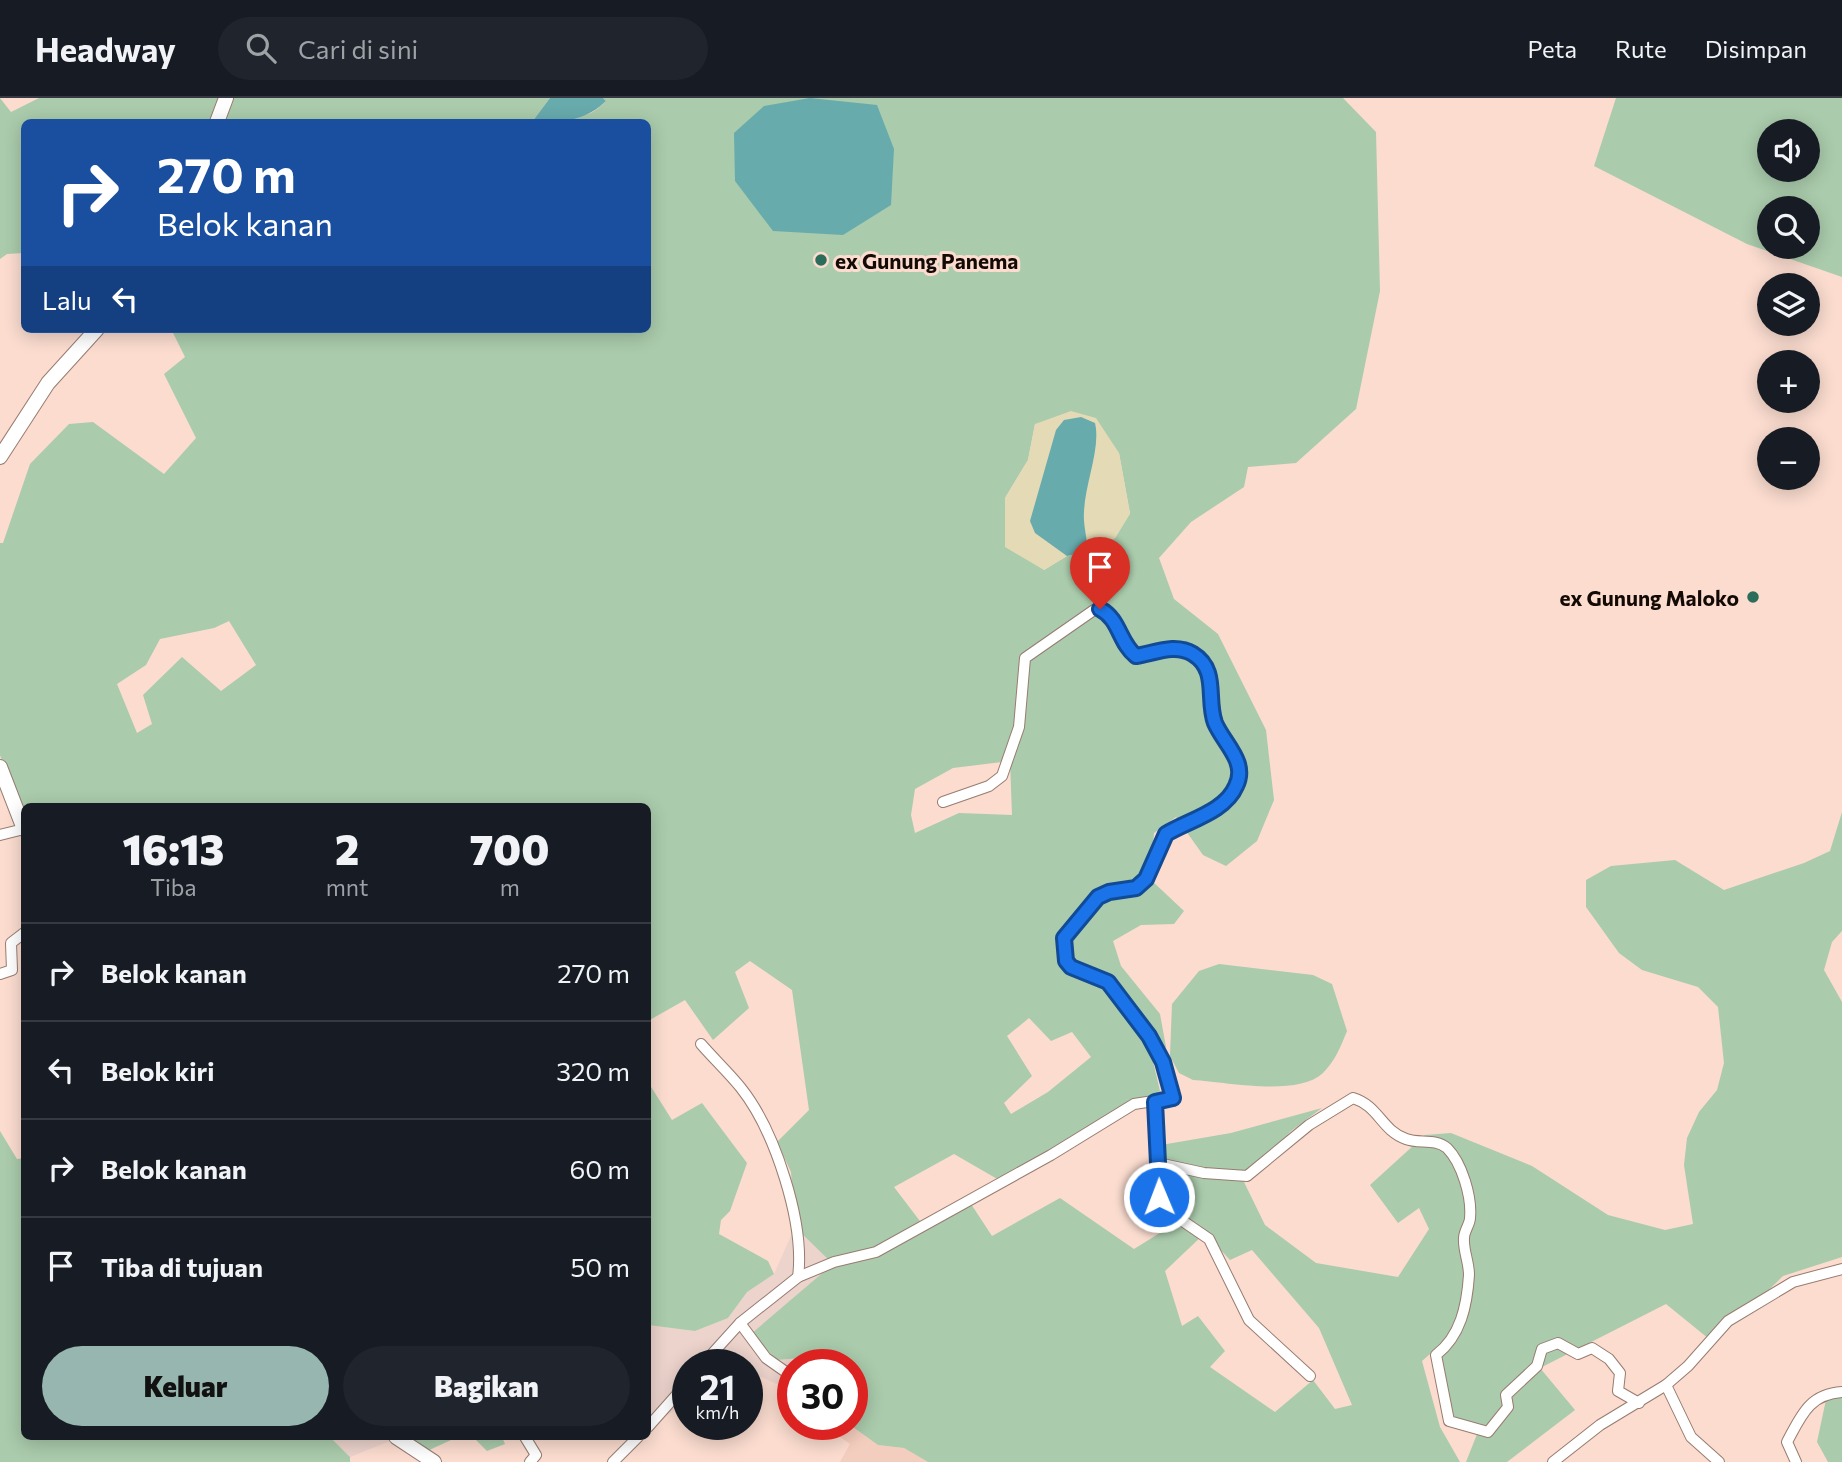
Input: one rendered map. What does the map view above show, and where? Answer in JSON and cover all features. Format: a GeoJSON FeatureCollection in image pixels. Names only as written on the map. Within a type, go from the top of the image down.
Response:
{"type":"FeatureCollection","features":[{"type":"Feature","properties":{"kind":"main road"},"geometry":{"type":"LineString","coordinates":[[219,119],[226,98]]}},
{"type":"Feature","properties":{"kind":"main road"},"geometry":{"type":"LineString","coordinates":[[0,457],[48,383],[93,333]]}},
{"type":"Feature","properties":{"kind":"main road"},"geometry":{"type":"LineString","coordinates":[[0,767],[21,821]]}},
{"type":"Feature","properties":{"kind":"main road"},"geometry":{"type":"LineString","coordinates":[[401,1440],[434,1462]]}},
{"type":"Feature","properties":{"kind":"street"},"geometry":{"type":"LineString","coordinates":[[716,1349],[740,1323],[798,1277],[834,1262],[876,1252],[903,1239],[951,1209],[1051,1155],[1134,1104],[1173,1098],[1163,1062],[1149,1036],[1108,982],[1071,967],[1063,946],[1068,932],[1098,897],[1109,892],[1136,888],[1146,879],[1166,834],[1216,809],[1236,788],[1239,768],[1214,720],[1211,679],[1204,662],[1180,649],[1163,649],[1136,656],[1109,613],[1094,610],[1025,658],[1019,727],[1002,776],[989,786],[943,802]]}},
{"type":"Feature","properties":{"kind":"street"},"geometry":{"type":"LineString","coordinates":[[0,835],[21,830]]}},
{"type":"Feature","properties":{"kind":"street"},"geometry":{"type":"LineString","coordinates":[[0,974],[12,970],[11,943],[21,935]]}},
{"type":"Feature","properties":{"kind":"street"},"geometry":{"type":"LineString","coordinates":[[701,1044],[748,1099],[773,1150],[787,1185],[799,1236],[801,1254],[798,1277]]}},
{"type":"Feature","properties":{"kind":"street"},"geometry":{"type":"LineString","coordinates":[[1158,1163],[1203,1173],[1247,1176],[1309,1125],[1353,1098],[1368,1102],[1385,1125],[1407,1140],[1427,1140],[1446,1148],[1468,1186],[1471,1220],[1464,1236],[1469,1273],[1460,1328],[1447,1346],[1436,1355],[1450,1421],[1488,1432],[1508,1408],[1506,1395],[1537,1366],[1542,1349],[1558,1343],[1578,1354],[1592,1348],[1609,1359],[1620,1373],[1618,1391],[1639,1403]]}},
{"type":"Feature","properties":{"kind":"street"},"geometry":{"type":"LineString","coordinates":[[1155,1102],[1158,1163],[1156,1186],[1162,1203],[1171,1213],[1209,1238],[1250,1320],[1310,1376]]}},
{"type":"Feature","properties":{"kind":"street"},"geometry":{"type":"LineString","coordinates":[[1553,1462],[1600,1425],[1666,1385],[1688,1366],[1719,1329],[1739,1314],[1793,1282],[1842,1269]]}},
{"type":"Feature","properties":{"kind":"street"},"geometry":{"type":"LineString","coordinates":[[740,1323],[777,1368]]}},
{"type":"Feature","properties":{"kind":"street"},"geometry":{"type":"LineString","coordinates":[[1666,1385],[1691,1437],[1719,1462]]}},
{"type":"Feature","properties":{"kind":"street"},"geometry":{"type":"LineString","coordinates":[[1796,1462],[1787,1442],[1805,1409],[1825,1393],[1842,1392]]}},
{"type":"Feature","properties":{"kind":"street"},"geometry":{"type":"LineString","coordinates":[[651,1424],[672,1400]]}},
{"type":"Feature","properties":{"kind":"street"},"geometry":{"type":"LineString","coordinates":[[526,1440],[536,1455],[530,1462]]}},
{"type":"Feature","properties":{"kind":"street"},"geometry":{"type":"LineString","coordinates":[[613,1462],[635,1440]]}},
{"type":"Feature","properties":{"kind":"shaded area"},"geometry":{"type":"Polygon","coordinates":[[[795,1227],[834,1264],[784,1349],[777,1349],[777,1384],[763,1378],[763,1349],[672,1349],[672,1412],[651,1425],[651,1325],[695,1331],[728,1318],[747,1292],[774,1274],[795,1227]]]}},
{"type":"Feature","properties":{"kind":"shaded area"},"geometry":{"type":"Polygon","coordinates":[[[868,1438],[878,1445],[904,1448],[928,1462],[840,1462],[850,1444],[844,1440],[868,1440],[868,1438]]]}},
{"type":"Feature","properties":{"kind":"shaded area"},"geometry":{"type":"Polygon","coordinates":[[[333,1440],[392,1440],[350,1457],[333,1440]]]}},
{"type":"Feature","properties":{"kind":"green space"},"geometry":{"type":"Polygon","coordinates":[[[0,98],[11,112],[39,98],[550,98],[534,119],[21,119],[21,253],[7,254],[0,259],[0,98]]]}},
{"type":"Feature","properties":{"kind":"green space"},"geometry":{"type":"Polygon","coordinates":[[[603,98],[1343,98],[1376,132],[1380,291],[1356,409],[1296,463],[1248,467],[1244,487],[1191,522],[1159,558],[1174,599],[1218,634],[1266,730],[1274,800],[1257,841],[1226,866],[1203,855],[1176,817],[1154,833],[1150,879],[1184,911],[1174,924],[1141,925],[1113,941],[1121,966],[1160,1014],[1166,1047],[1152,1057],[1160,1091],[999,1180],[954,1154],[894,1187],[926,1229],[971,1204],[992,1236],[1060,1198],[1134,1249],[1184,1218],[1186,1164],[1161,1158],[1161,1145],[1231,1133],[1322,1108],[1291,1131],[1244,1182],[1265,1225],[1316,1263],[1398,1277],[1429,1229],[1419,1208],[1398,1223],[1370,1185],[1425,1135],[1451,1133],[1532,1166],[1608,1215],[1665,1230],[1693,1224],[1684,1165],[1687,1138],[1699,1112],[1717,1090],[1724,1063],[1718,1007],[1698,987],[1642,970],[1619,953],[1586,907],[1586,880],[1611,866],[1675,860],[1724,890],[1804,863],[1830,851],[1842,812],[1842,931],[1832,942],[1824,970],[1842,1002],[1842,1257],[1783,1276],[1714,1343],[1666,1304],[1540,1368],[1575,1410],[1507,1462],[1466,1462],[1481,1424],[1456,1421],[1430,1354],[1422,1361],[1440,1427],[1460,1462],[928,1462],[904,1448],[878,1445],[868,1438],[868,1349],[777,1349],[777,1360],[751,1334],[833,1264],[795,1227],[791,1172],[777,1142],[809,1110],[792,990],[750,961],[735,972],[749,1008],[713,1040],[685,1000],[651,1019],[651,803],[21,803],[21,816],[0,755],[0,543],[3,543],[30,464],[69,424],[93,422],[164,474],[196,438],[164,374],[185,357],[173,333],[651,333],[651,119],[568,119],[593,112],[606,101],[603,98]],[[1035,424],[1028,460],[1005,498],[1044,570],[1067,556],[1088,551],[1115,538],[1130,513],[1119,453],[1035,424]],[[229,621],[214,628],[160,639],[146,665],[117,684],[137,733],[152,724],[143,695],[182,657],[221,691],[256,665],[229,621]],[[1010,761],[953,768],[915,789],[911,815],[915,833],[959,813],[1012,815],[1010,761]],[[1029,1018],[1007,1036],[1032,1076],[1004,1103],[1011,1114],[1048,1092],[1091,1057],[1072,1032],[1051,1041],[1029,1018]],[[1205,1233],[1165,1271],[1182,1326],[1198,1316],[1225,1351],[1210,1367],[1275,1412],[1313,1380],[1335,1409],[1352,1405],[1319,1328],[1252,1250],[1230,1260],[1205,1233]]]}},
{"type":"Feature","properties":{"kind":"green space"},"geometry":{"type":"Polygon","coordinates":[[[1616,98],[1842,98],[1842,277],[1790,259],[1820,259],[1820,196],[1757,196],[1757,247],[1594,166],[1616,98]]]}},
{"type":"Feature","properties":{"kind":"green space"},"geometry":{"type":"Polygon","coordinates":[[[1219,964],[1313,975],[1332,984],[1347,1031],[1340,1048],[1323,1073],[1312,1080],[1297,1084],[1261,1086],[1193,1080],[1179,1073],[1170,1056],[1172,1004],[1199,971],[1219,964]]]}},
{"type":"Feature","properties":{"kind":"green space"},"geometry":{"type":"Polygon","coordinates":[[[651,1087],[672,1120],[702,1103],[747,1163],[730,1211],[721,1220],[719,1234],[768,1261],[774,1274],[747,1292],[728,1318],[695,1331],[651,1325],[651,1087]]]}},
{"type":"Feature","properties":{"kind":"green space"},"geometry":{"type":"Polygon","coordinates":[[[0,1131],[17,1159],[21,1158],[21,1440],[333,1440],[350,1457],[350,1462],[0,1462],[0,1131]]]}},
{"type":"Feature","properties":{"kind":"green space"},"geometry":{"type":"Polygon","coordinates":[[[1827,1395],[1842,1398],[1842,1462],[1828,1462],[1817,1442],[1827,1395]]]}},
{"type":"Feature","properties":{"kind":"green space"},"geometry":{"type":"Polygon","coordinates":[[[404,1440],[451,1440],[425,1452],[404,1440]]]}},
{"type":"Feature","properties":{"kind":"green space"},"geometry":{"type":"Polygon","coordinates":[[[476,1440],[503,1440],[505,1444],[487,1451],[476,1440]]]}},
{"type":"Feature","properties":{"kind":"sand"},"geometry":{"type":"Polygon","coordinates":[[[1071,411],[1096,418],[1119,453],[1130,514],[1115,538],[1088,551],[1067,556],[1044,570],[1005,547],[1005,498],[1028,460],[1035,424],[1071,411]]]}},
{"type":"Feature","properties":{"kind":"water"},"geometry":{"type":"Polygon","coordinates":[[[550,98],[603,98],[606,101],[581,117],[534,119],[550,98]]]}},
{"type":"Feature","properties":{"kind":"water"},"geometry":{"type":"Polygon","coordinates":[[[810,98],[877,105],[894,149],[891,205],[843,235],[773,231],[735,181],[734,133],[764,106],[810,98]]]}},
{"type":"Feature","properties":{"kind":"water"},"geometry":{"type":"Polygon","coordinates":[[[1081,417],[1095,423],[1096,433],[1084,512],[1088,551],[1067,556],[1035,533],[1030,521],[1056,430],[1064,420],[1081,417]]]}},
{"type":"Feature","properties":{"kind":"place","name":"ex Gunung Panema"},"geometry":{"type":"Point","coordinates":[821,260]}},
{"type":"Feature","properties":{"kind":"place","name":"ex Gunung Maloko"},"geometry":{"type":"Point","coordinates":[1753,597]}},
{"type":"Feature","properties":{"kind":"route"},"geometry":{"type":"LineString","coordinates":[[1100,609],[1109,613],[1129,649],[1136,656],[1163,649],[1180,649],[1192,653],[1204,662],[1211,679],[1214,720],[1236,757],[1239,768],[1239,780],[1229,798],[1216,809],[1166,834],[1146,879],[1136,888],[1109,892],[1098,897],[1064,938],[1066,961],[1071,967],[1108,982],[1149,1036],[1163,1062],[1173,1098],[1155,1102],[1158,1135],[1156,1186],[1159,1197]]}}]}
